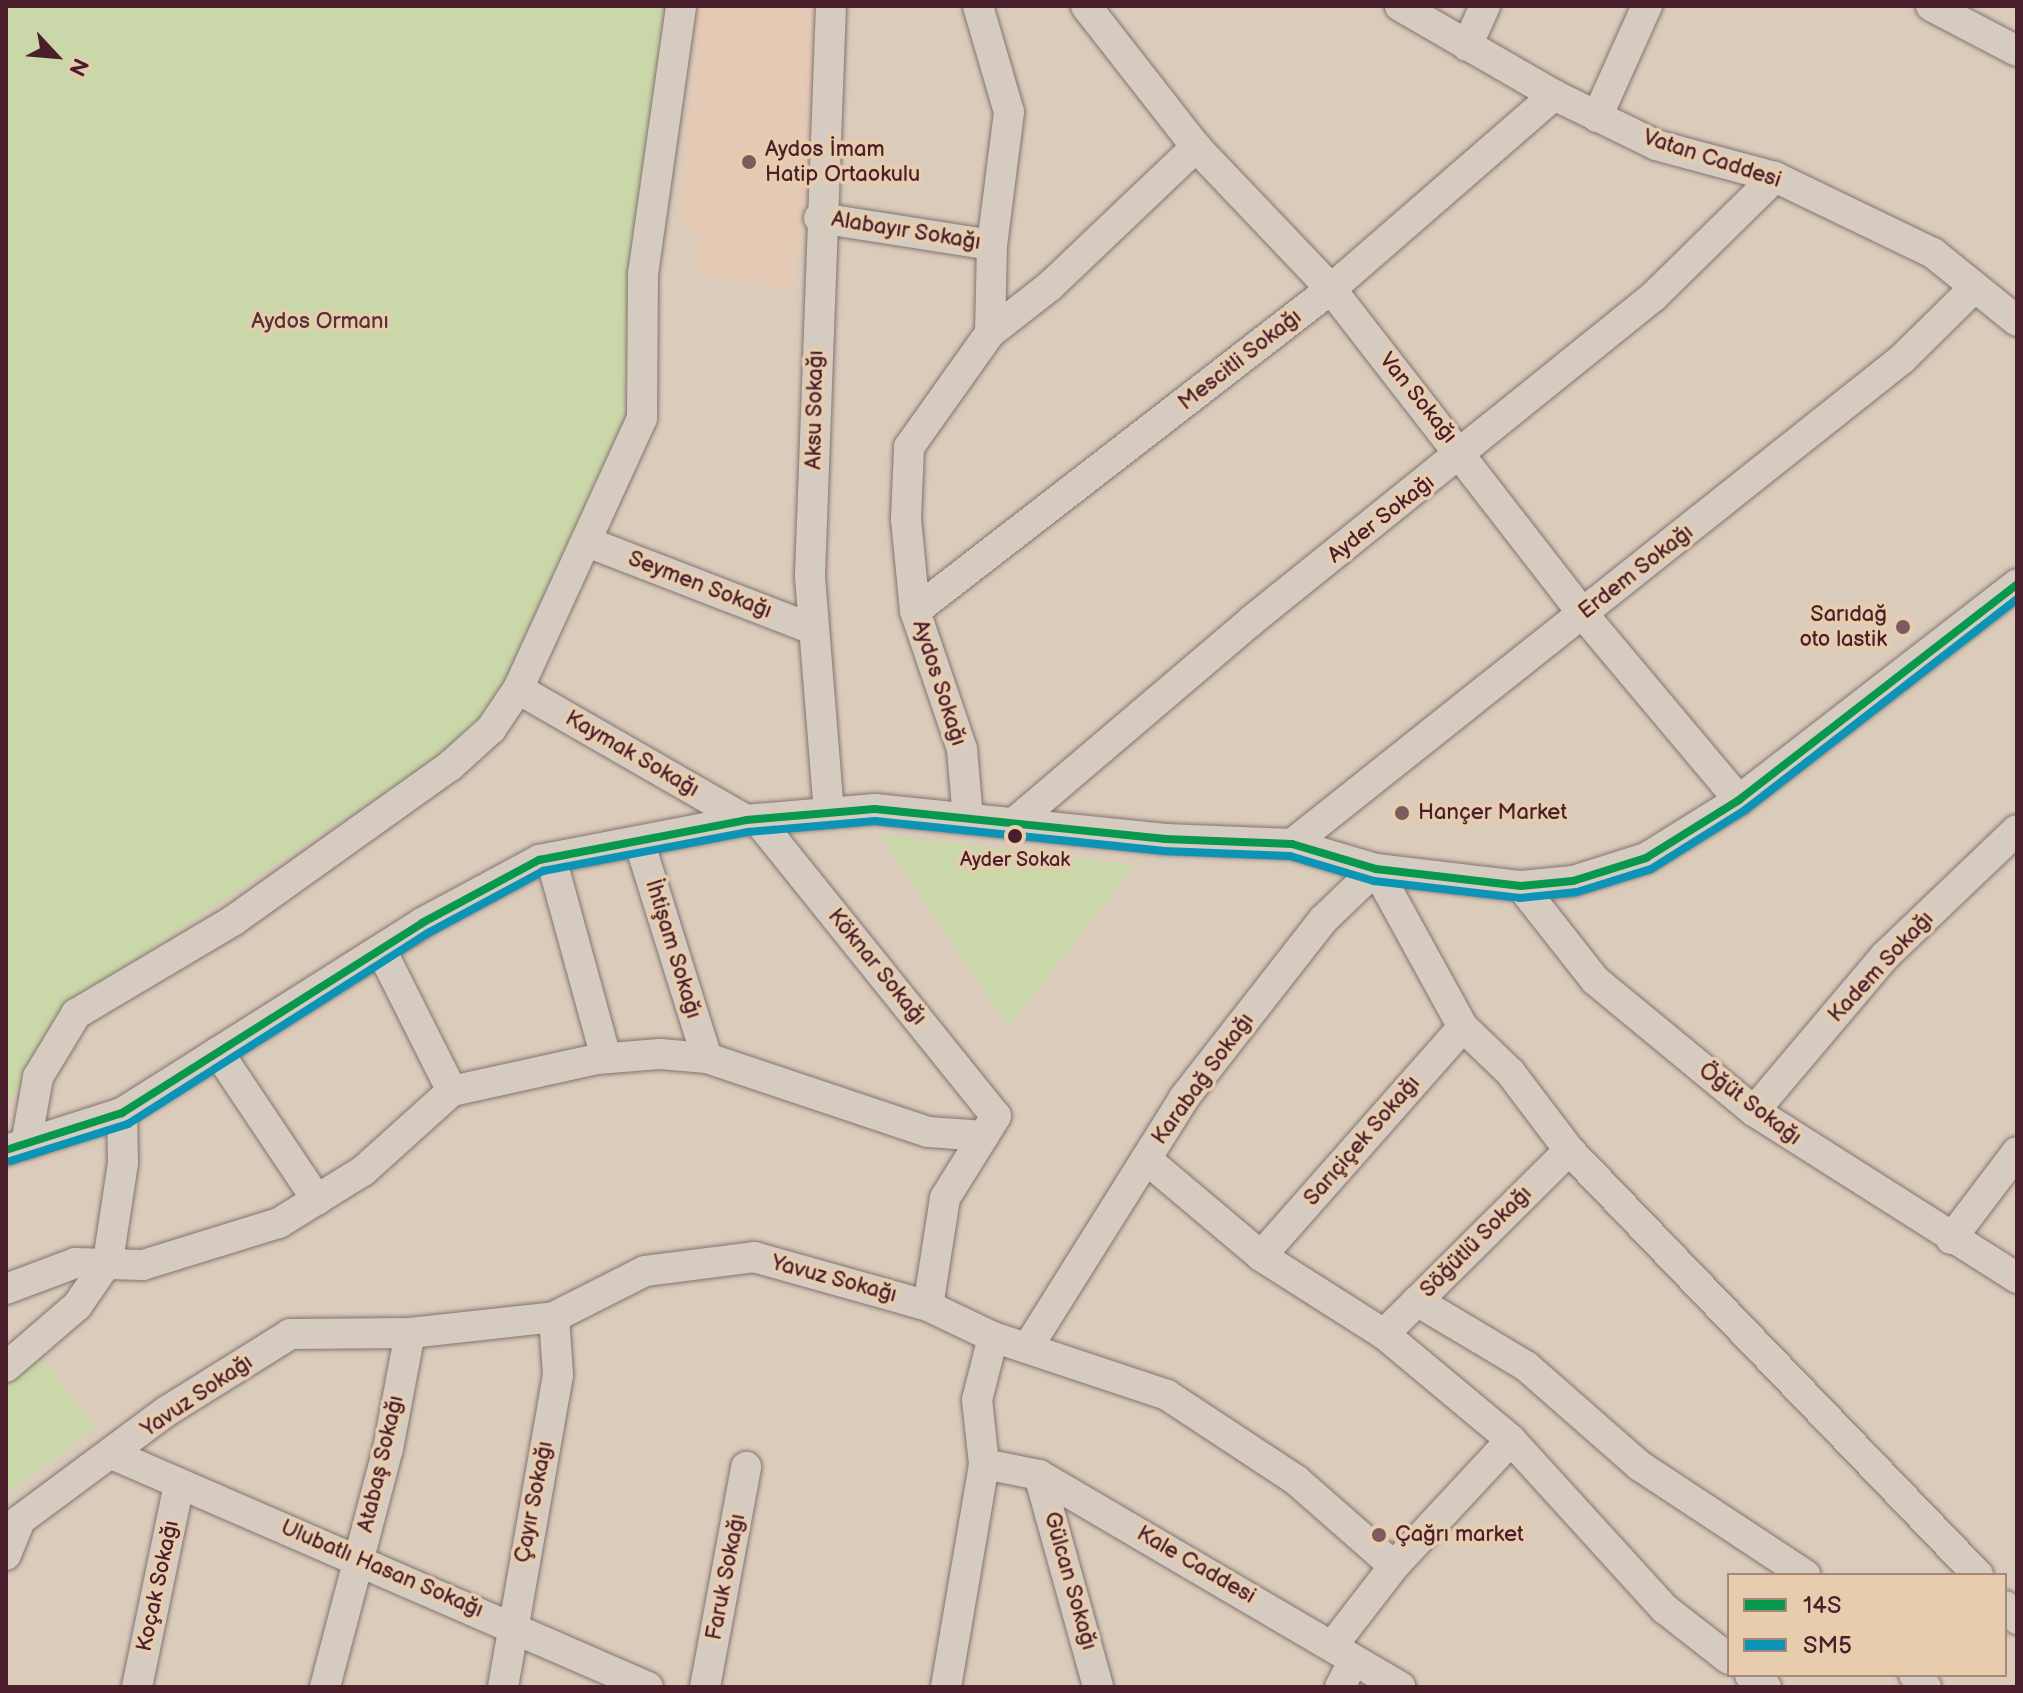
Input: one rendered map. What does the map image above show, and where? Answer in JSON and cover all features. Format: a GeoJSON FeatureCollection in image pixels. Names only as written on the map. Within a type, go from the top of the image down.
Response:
{"type":"FeatureCollection","features":[{"type":"Feature","properties":{"kind":"street"},"geometry":{"type":"LineString","coordinates":[[16,1147],[38,1077],[76,1014],[234,920],[450,766],[491,729],[518,689],[642,418],[643,274],[681,6]]}},
{"type":"Feature","properties":{"kind":"street","name":"Aksu Sokağı"},"geometry":{"type":"LineString","coordinates":[[829,813],[813,629],[819,218],[831,6]]}},
{"type":"Feature","properties":{"kind":"street"},"geometry":{"type":"LineString","coordinates":[[978,6],[1009,112],[992,245],[990,333]]}},
{"type":"Feature","properties":{"kind":"street","name":"Van Sokağı"},"geometry":{"type":"LineString","coordinates":[[1086,6],[1196,147],[1331,289],[1463,455],[1582,613],[1739,800]]}},
{"type":"Feature","properties":{"kind":"street","name":"Vatan Caddesi"},"geometry":{"type":"LineString","coordinates":[[1400,6],[1554,95],[1656,145],[1775,177],[1933,253],[1972,290],[2017,321]]}},
{"type":"Feature","properties":{"kind":"street"},"geometry":{"type":"LineString","coordinates":[[1467,46],[1485,6]]}},
{"type":"Feature","properties":{"kind":"street"},"geometry":{"type":"LineString","coordinates":[[1597,117],[1647,6]]}},
{"type":"Feature","properties":{"kind":"street"},"geometry":{"type":"LineString","coordinates":[[1931,6],[2017,51]]}},
{"type":"Feature","properties":{"kind":"street","name":"Mescitli Sokağı"},"geometry":{"type":"LineString","coordinates":[[915,611],[1331,289],[1554,95]]}},
{"type":"Feature","properties":{"kind":"street","name":"Aydos Sokağı"},"geometry":{"type":"LineString","coordinates":[[968,819],[962,749],[915,611],[906,519],[909,447],[990,333],[1050,286],[1196,147]]}},
{"type":"Feature","properties":{"kind":"street","name":"Ayder Sokağı"},"geometry":{"type":"LineString","coordinates":[[1015,822],[1251,621],[1463,455],[1653,297],[1775,177]]}},
{"type":"Feature","properties":{"kind":"street","name":"Alabayır Sokağı"},"geometry":{"type":"LineString","coordinates":[[819,218],[992,245]]}},
{"type":"Feature","properties":{"kind":"street","name":"Erdem Sokağı"},"geometry":{"type":"LineString","coordinates":[[1292,844],[1902,359],[1972,290]]}},
{"type":"Feature","properties":{"kind":"street","name":"Seymen Sokağı"},"geometry":{"type":"LineString","coordinates":[[587,542],[813,629]]}},
{"type":"Feature","properties":{"kind":"street"},"geometry":{"type":"LineString","coordinates":[[16,1147],[122,1113],[381,950],[551,858],[751,819],[875,809],[1165,839],[1292,844],[1376,869],[1521,886],[1573,881],[1646,858],[1739,800],[2017,584]]}},
{"type":"Feature","properties":{"kind":"street","name":"Kaymak Sokağı"},"geometry":{"type":"LineString","coordinates":[[518,689],[751,819]]}},
{"type":"Feature","properties":{"kind":"street","name":"Köknar Sokağı"},"geometry":{"type":"LineString","coordinates":[[751,819],[990,1126]]}},
{"type":"Feature","properties":{"kind":"street","name":"Kadem Sokağı"},"geometry":{"type":"LineString","coordinates":[[1754,1111],[1885,956],[2017,830]]}},
{"type":"Feature","properties":{"kind":"street","name":"İhtişam Sokağı"},"geometry":{"type":"LineString","coordinates":[[639,841],[707,1058]]}},
{"type":"Feature","properties":{"kind":"street"},"geometry":{"type":"LineString","coordinates":[[551,858],[606,1058]]}},
{"type":"Feature","properties":{"kind":"street"},"geometry":{"type":"LineString","coordinates":[[1376,869],[1463,1027],[1510,1072],[1569,1150],[1976,1573]]}},
{"type":"Feature","properties":{"kind":"street","name":"Karabağ Sokağı"},"geometry":{"type":"LineString","coordinates":[[1028,1347],[1184,1098],[1313,932],[1376,869]]}},
{"type":"Feature","properties":{"kind":"street","name":"Öğüt Sokağı"},"geometry":{"type":"LineString","coordinates":[[1521,886],[1595,980],[1754,1111],[1951,1239],[2017,1278]]}},
{"type":"Feature","properties":{"kind":"street"},"geometry":{"type":"LineString","coordinates":[[381,950],[452,1091]]}},
{"type":"Feature","properties":{"kind":"street","name":"Sarıçiçek Sokağı"},"geometry":{"type":"LineString","coordinates":[[1261,1256],[1463,1027]]}},
{"type":"Feature","properties":{"kind":"street"},"geometry":{"type":"LineString","coordinates":[[218,1052],[317,1200]]}},
{"type":"Feature","properties":{"kind":"street"},"geometry":{"type":"LineString","coordinates":[[6,1289],[75,1263],[108,1261],[143,1265],[206,1250],[279,1223],[363,1171],[452,1091],[606,1058],[707,1058],[928,1132],[990,1126]]}},
{"type":"Feature","properties":{"kind":"street"},"geometry":{"type":"LineString","coordinates":[[6,1367],[77,1306],[108,1261],[123,1163],[122,1113]]}},
{"type":"Feature","properties":{"kind":"street"},"geometry":{"type":"LineString","coordinates":[[928,1306],[945,1198],[990,1126]]}},
{"type":"Feature","properties":{"kind":"street","name":"Söğütlü Sokağı"},"geometry":{"type":"LineString","coordinates":[[1384,1334],[1569,1150]]}},
{"type":"Feature","properties":{"kind":"street"},"geometry":{"type":"LineString","coordinates":[[1951,1239],[2017,1152]]}},
{"type":"Feature","properties":{"kind":"street"},"geometry":{"type":"LineString","coordinates":[[1146,1159],[1261,1256],[1384,1334],[1511,1440],[1665,1609],[1727,1657]]}},
{"type":"Feature","properties":{"kind":"street","name":"Yavuz Sokağı"},"geometry":{"type":"LineString","coordinates":[[6,1555],[20,1520],[114,1455],[167,1411],[290,1334],[410,1333],[554,1317],[645,1271],[754,1257],[928,1306],[993,1337],[1167,1395],[1296,1480],[1394,1566]]}},
{"type":"Feature","properties":{"kind":"street"},"geometry":{"type":"LineString","coordinates":[[1417,1301],[1526,1366],[1640,1466],[1802,1573]]}},
{"type":"Feature","properties":{"kind":"street","name":"Çayır Sokağı"},"geometry":{"type":"LineString","coordinates":[[503,1687],[511,1624],[558,1375],[554,1317]]}},
{"type":"Feature","properties":{"kind":"street","name":"Atabaş Sokağı"},"geometry":{"type":"LineString","coordinates":[[325,1687],[359,1558],[410,1333]]}},
{"type":"Feature","properties":{"kind":"street"},"geometry":{"type":"LineString","coordinates":[[946,1687],[984,1464],[977,1400],[993,1337]]}},
{"type":"Feature","properties":{"kind":"street"},"geometry":{"type":"LineString","coordinates":[[1340,1687],[1344,1653],[1394,1566],[1511,1440]]}},
{"type":"Feature","properties":{"kind":"street","name":"Ulubatlı Hasan Sokağı"},"geometry":{"type":"LineString","coordinates":[[114,1455],[511,1624],[648,1687]]}},
{"type":"Feature","properties":{"kind":"street","name":"Kale Caddesi"},"geometry":{"type":"LineString","coordinates":[[984,1464],[1039,1475],[1400,1687]]}},
{"type":"Feature","properties":{"kind":"street","name":"Faruk Sokağı"},"geometry":{"type":"LineString","coordinates":[[705,1687],[746,1467]]}},
{"type":"Feature","properties":{"kind":"street","name":"Gülcan Sokağı"},"geometry":{"type":"LineString","coordinates":[[1039,1475],[1098,1687]]}},
{"type":"Feature","properties":{"kind":"street","name":"Koçak Sokağı"},"geometry":{"type":"LineString","coordinates":[[137,1687],[179,1484]]}},
{"type":"Feature","properties":{"kind":"shaded area","name":"Aydos İmam Hatip Ortaokulu"},"geometry":{"type":"Polygon","coordinates":[[[699,6],[821,6],[823,96],[792,291],[694,274],[700,232],[679,227],[699,6]]]}},
{"type":"Feature","properties":{"kind":"green space","name":"Aydos Ormanı"},"geometry":{"type":"Polygon","coordinates":[[[6,6],[663,6],[646,241],[621,426],[483,725],[68,1005],[6,1108],[6,6]]]}},
{"type":"Feature","properties":{"kind":"green space"},"geometry":{"type":"Polygon","coordinates":[[[880,834],[1135,865],[1009,1026],[880,834]]]}},
{"type":"Feature","properties":{"kind":"green space"},"geometry":{"type":"Polygon","coordinates":[[[39,1354],[95,1427],[6,1495],[6,1379],[39,1354]]]}},
{"type":"Feature","properties":{"kind":"transit line","name":"14S"},"geometry":{"type":"LineString","coordinates":[[6,1150],[122,1113],[422,923],[539,860],[746,820],[875,809],[1165,839],[1292,844],[1376,869],[1521,886],[1573,881],[1646,858],[1739,800],[2017,584]]}},
{"type":"Feature","properties":{"kind":"transit line","name":"SM5"},"geometry":{"type":"LineString","coordinates":[[10,1161],[128,1124],[428,933],[543,871],[748,832],[875,821],[1164,851],[1290,856],[1374,881],[1520,898],[1577,892],[1651,869],[1745,810],[2017,599]]}},
{"type":"Feature","properties":{"kind":"place","name":"Aydos İmam Hatip Ortaokulu"},"geometry":{"type":"Point","coordinates":[749,162]}},
{"type":"Feature","properties":{"kind":"place","name":"Sarıdağ oto lastik"},"geometry":{"type":"Point","coordinates":[1903,627]}},
{"type":"Feature","properties":{"kind":"place","name":"Hançer Market"},"geometry":{"type":"Point","coordinates":[1402,813]}},
{"type":"Feature","properties":{"kind":"place","name":"Ayder Sokak"},"geometry":{"type":"Point","coordinates":[1015,836]}},
{"type":"Feature","properties":{"kind":"place","name":"Çağrı market"},"geometry":{"type":"Point","coordinates":[1379,1535]}}]}
